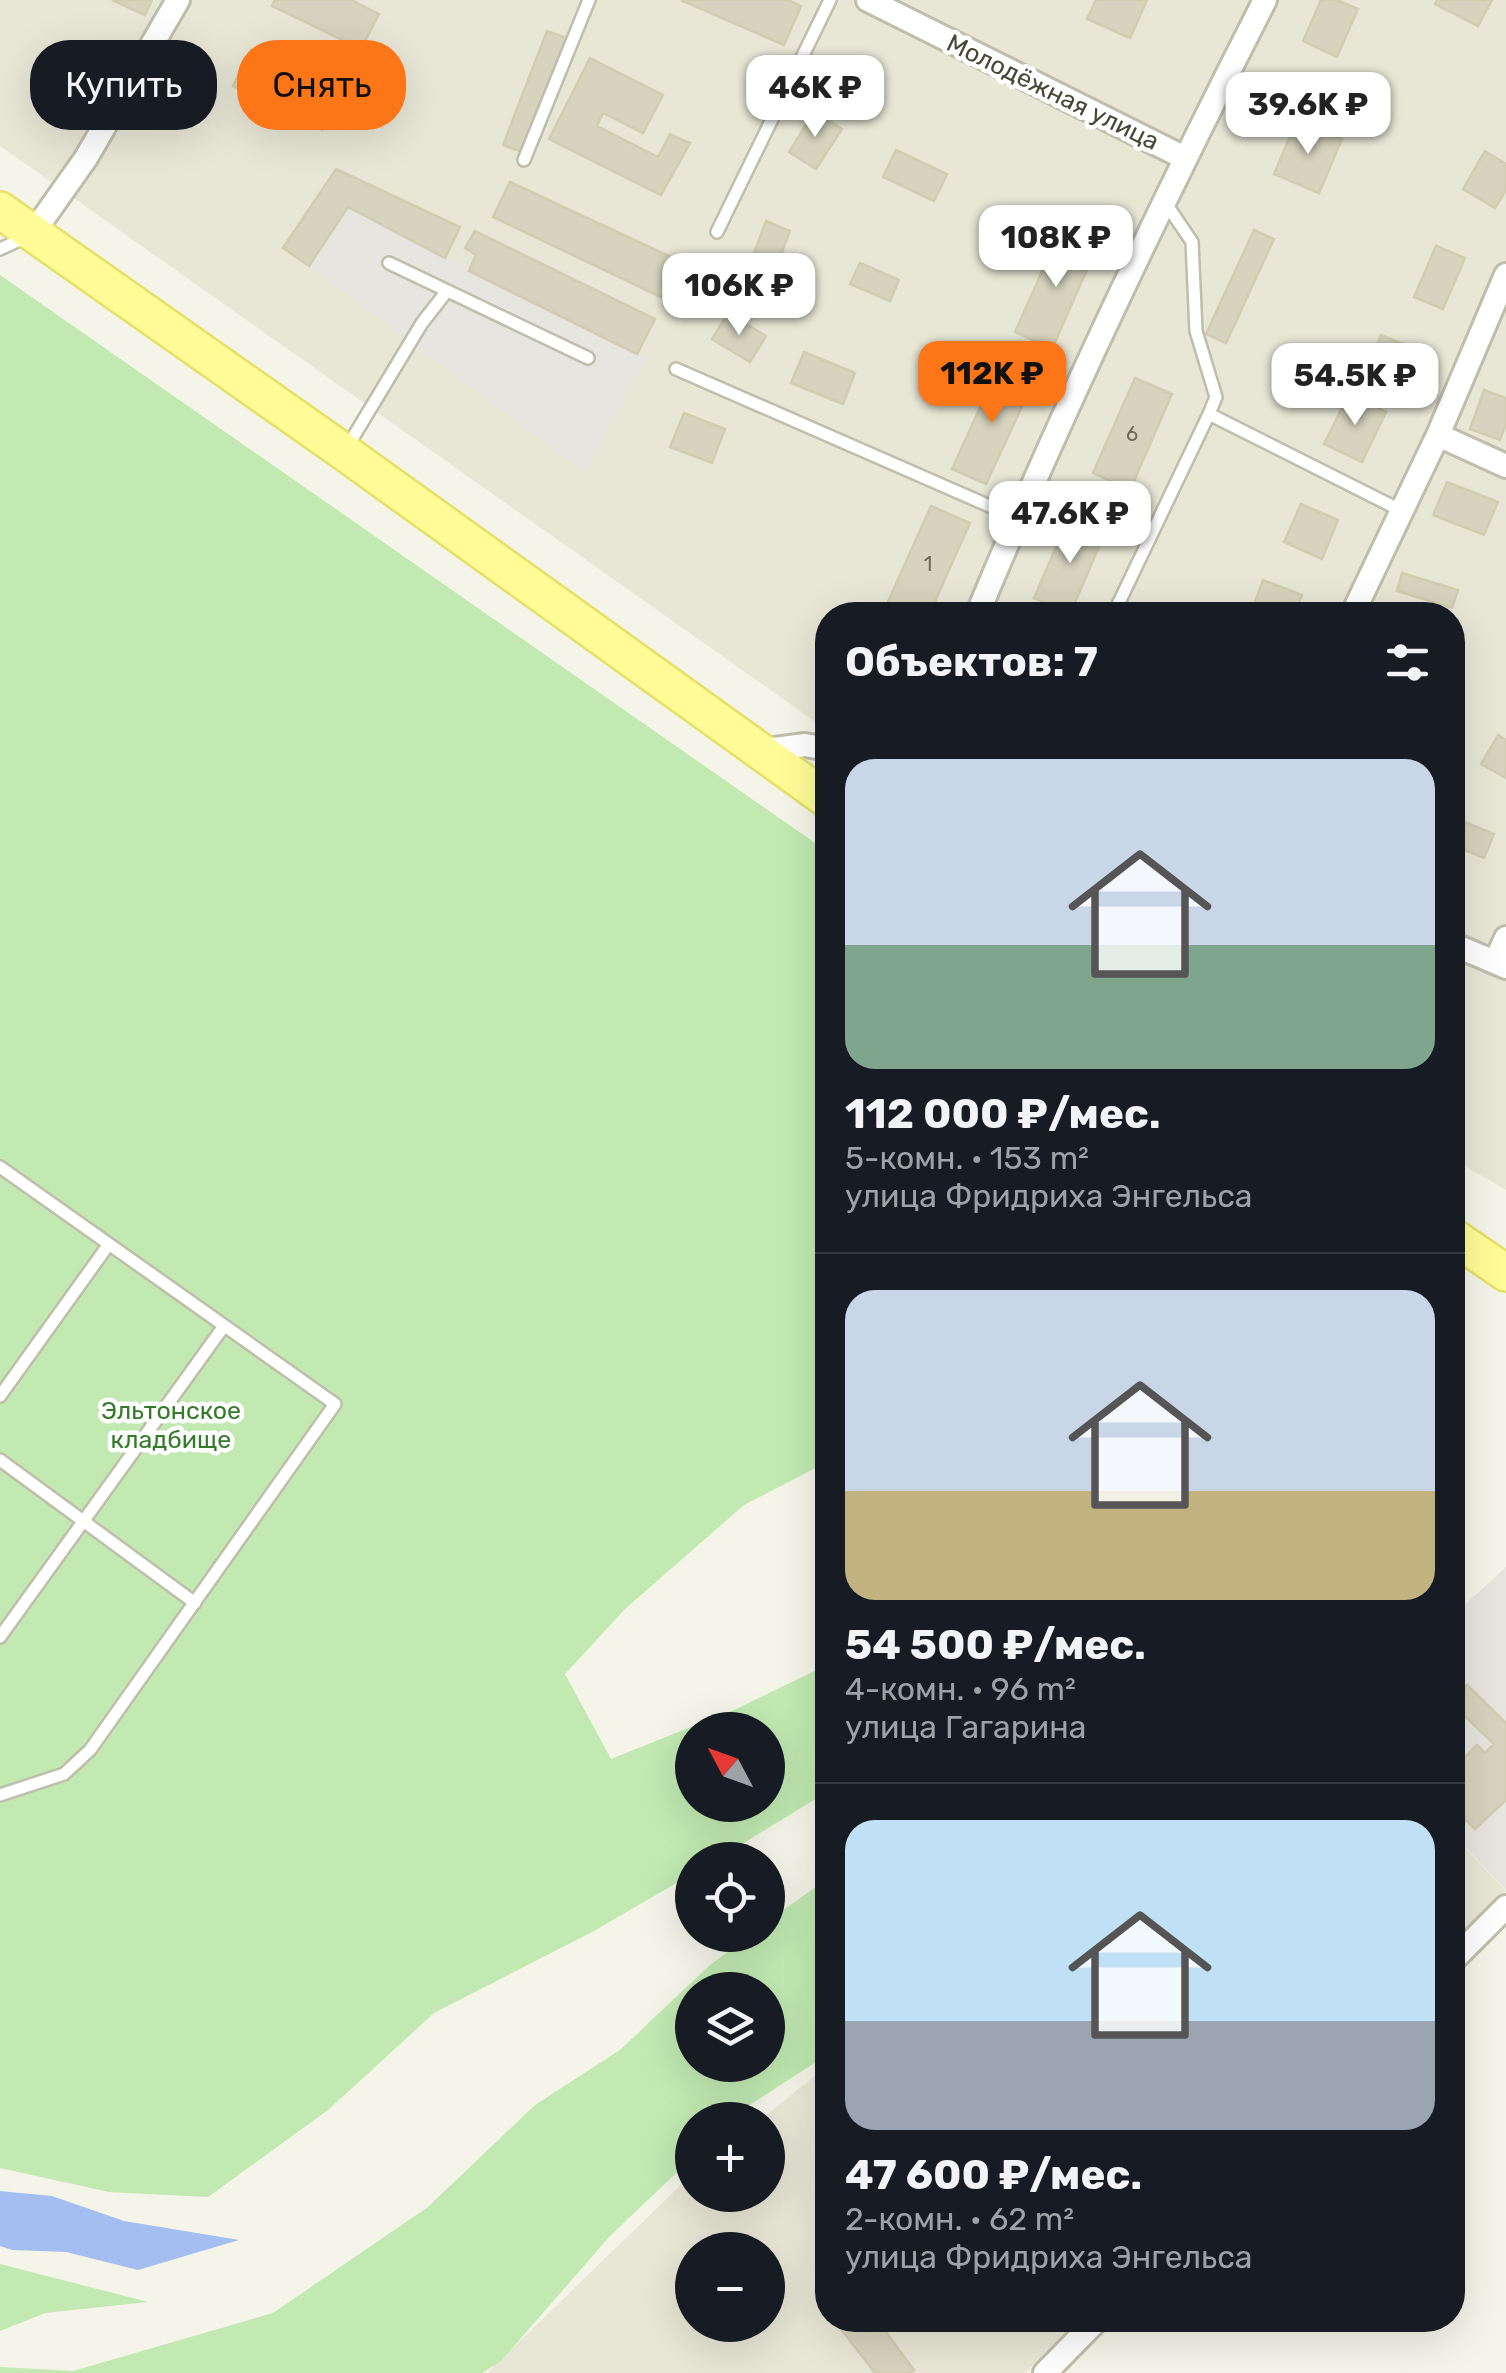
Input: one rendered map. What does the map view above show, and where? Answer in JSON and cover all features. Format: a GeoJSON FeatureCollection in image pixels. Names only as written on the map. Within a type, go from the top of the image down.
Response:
{"type":"FeatureCollection","features":[{"type":"Feature","properties":{"kind":"main road"},"geometry":{"type":"LineString","coordinates":[[0,210],[815,791]]}},
{"type":"Feature","properties":{"kind":"main road"},"geometry":{"type":"LineString","coordinates":[[1465,1245],[1506,1273]]}},
{"type":"Feature","properties":{"kind":"street"},"geometry":{"type":"LineString","coordinates":[[33,234],[86,158],[178,0]]}},
{"type":"Feature","properties":{"kind":"street","name":"Молодёжная улица"},"geometry":{"type":"LineString","coordinates":[[868,0],[1184,158]]}},
{"type":"Feature","properties":{"kind":"street"},"geometry":{"type":"LineString","coordinates":[[982,602],[1094,348],[1184,158],[1265,0]]}},
{"type":"Feature","properties":{"kind":"street"},"geometry":{"type":"LineString","coordinates":[[1358,602],[1438,435],[1506,276]]}},
{"type":"Feature","properties":{"kind":"street"},"geometry":{"type":"LineString","coordinates":[[1438,435],[1506,466]]}},
{"type":"Feature","properties":{"kind":"street"},"geometry":{"type":"LineString","coordinates":[[759,750],[815,747]]}},
{"type":"Feature","properties":{"kind":"street"},"geometry":{"type":"LineString","coordinates":[[1465,950],[1501,965],[1506,938]]}},
{"type":"Feature","properties":{"kind":"street"},"geometry":{"type":"LineString","coordinates":[[1465,1948],[1506,1907]]}},
{"type":"Feature","properties":{"kind":"street"},"geometry":{"type":"LineString","coordinates":[[1045,2373],[1086,2332]]}},
{"type":"Feature","properties":{"kind":"lane"},"geometry":{"type":"LineString","coordinates":[[524,160],[589,0]]}},
{"type":"Feature","properties":{"kind":"lane"},"geometry":{"type":"LineString","coordinates":[[717,232],[830,0]]}},
{"type":"Feature","properties":{"kind":"lane"},"geometry":{"type":"LineString","coordinates":[[1119,602],[1216,397],[1196,331],[1192,242],[1165,202]]}},
{"type":"Feature","properties":{"kind":"lane"},"geometry":{"type":"LineString","coordinates":[[0,249],[33,234]]}},
{"type":"Feature","properties":{"kind":"lane"},"geometry":{"type":"LineString","coordinates":[[389,263],[588,358]]}},
{"type":"Feature","properties":{"kind":"lane"},"geometry":{"type":"LineString","coordinates":[[344,452],[403,353],[447,291]]}},
{"type":"Feature","properties":{"kind":"lane"},"geometry":{"type":"LineString","coordinates":[[676,369],[1018,518]]}},
{"type":"Feature","properties":{"kind":"lane"},"geometry":{"type":"LineString","coordinates":[[1208,414],[1402,511]]}},
{"type":"Feature","properties":{"kind":"lane"},"geometry":{"type":"LineString","coordinates":[[0,1167],[335,1404],[80,1760],[64,1774],[0,1796]]}},
{"type":"Feature","properties":{"kind":"lane"},"geometry":{"type":"LineString","coordinates":[[0,1396],[109,1244]]}},
{"type":"Feature","properties":{"kind":"lane"},"geometry":{"type":"LineString","coordinates":[[0,1637],[224,1326]]}},
{"type":"Feature","properties":{"kind":"lane"},"geometry":{"type":"LineString","coordinates":[[0,1460],[195,1602]]}},
{"type":"Feature","properties":{"kind":"shaded area"},"geometry":{"type":"Polygon","coordinates":[[[0,0],[1506,0],[1506,1190],[1465,1166],[1465,602],[815,602],[815,722],[0,146],[0,0]]]}},
{"type":"Feature","properties":{"kind":"shaded area"},"geometry":{"type":"Polygon","coordinates":[[[348,207],[645,358],[585,473],[309,266],[348,207]]]}},
{"type":"Feature","properties":{"kind":"shaded area"},"geometry":{"type":"Polygon","coordinates":[[[1506,1567],[1506,1890],[1465,1847],[1465,1605],[1506,1567]]]}},
{"type":"Feature","properties":{"kind":"shaded area"},"geometry":{"type":"Polygon","coordinates":[[[1465,1848],[1506,1891],[1465,1934],[1465,1848]]]}},
{"type":"Feature","properties":{"kind":"shaded area"},"geometry":{"type":"Polygon","coordinates":[[[815,2076],[815,2332],[1066,2332],[1025,2373],[487,2373],[675,2191],[675,2212],[785,2212],[782,2102],[815,2076]]]}},
{"type":"Feature","properties":{"kind":"green space","name":"Эльтонское кладбище"},"geometry":{"type":"Polygon","coordinates":[[[0,275],[815,843],[815,1468],[744,1505],[625,1609],[565,1674],[611,1759],[675,1733],[675,1822],[778,1822],[745,1842],[675,1842],[675,1884],[592,1932],[434,2013],[328,2110],[208,2197],[109,2192],[0,2168],[0,275]]]}},
{"type":"Feature","properties":{"kind":"green space"},"geometry":{"type":"Polygon","coordinates":[[[815,1671],[815,1799],[785,1818],[785,1712],[728,1712],[815,1671]]]}},
{"type":"Feature","properties":{"kind":"green space"},"geometry":{"type":"Polygon","coordinates":[[[815,1888],[815,2063],[754,2102],[675,2102],[675,2174],[610,2236],[501,2361],[482,2373],[0,2373],[0,2367],[73,2371],[273,2313],[428,2207],[535,2105],[620,2050],[675,1998],[675,2082],[785,2082],[785,1972],[703,1972],[727,1952],[785,1952],[785,1909],[815,1888]]]}},
{"type":"Feature","properties":{"kind":"green space"},"geometry":{"type":"Polygon","coordinates":[[[0,2264],[148,2302],[45,2313],[0,2331],[0,2264]]]}},
{"type":"Feature","properties":{"kind":"water"},"geometry":{"type":"Polygon","coordinates":[[[0,2191],[52,2196],[124,2221],[239,2240],[138,2270],[66,2252],[12,2250],[0,2246],[0,2191]]]}},
{"type":"Feature","properties":{"kind":"building"},"geometry":{"type":"Polygon","coordinates":[[[112,0],[152,0],[145,15],[112,0]]]}},
{"type":"Feature","properties":{"kind":"building"},"geometry":{"type":"Polygon","coordinates":[[[275,0],[351,0],[379,14],[366,40],[342,40],[272,6],[275,0]]]}},
{"type":"Feature","properties":{"kind":"building"},"geometry":{"type":"Polygon","coordinates":[[[681,0],[788,0],[801,6],[784,45],[681,0]]]}},
{"type":"Feature","properties":{"kind":"building"},"geometry":{"type":"Polygon","coordinates":[[[1096,0],[1147,0],[1130,38],[1087,19],[1096,0]]]}},
{"type":"Feature","properties":{"kind":"building"},"geometry":{"type":"Polygon","coordinates":[[[1321,0],[1337,0],[1358,9],[1337,57],[1303,41],[1321,0]]]}},
{"type":"Feature","properties":{"kind":"building"},"geometry":{"type":"Polygon","coordinates":[[[1437,0],[1492,0],[1478,26],[1435,4],[1437,0]]]}},
{"type":"Feature","properties":{"kind":"building"},"geometry":{"type":"Polygon","coordinates":[[[547,31],[566,38],[522,152],[503,145],[547,31]]]}},
{"type":"Feature","properties":{"kind":"building"},"geometry":{"type":"Polygon","coordinates":[[[590,58],[663,95],[643,133],[603,113],[597,126],[658,157],[670,134],[690,143],[661,195],[549,139],[590,58]]]}},
{"type":"Feature","properties":{"kind":"building"},"geometry":{"type":"Polygon","coordinates":[[[814,112],[842,129],[816,169],[789,152],[814,112]]]}},
{"type":"Feature","properties":{"kind":"building"},"geometry":{"type":"Polygon","coordinates":[[[1297,120],[1342,139],[1319,193],[1274,174],[1297,120]]]}},
{"type":"Feature","properties":{"kind":"building"},"geometry":{"type":"Polygon","coordinates":[[[896,150],[947,174],[934,201],[883,177],[896,150]]]}},
{"type":"Feature","properties":{"kind":"building"},"geometry":{"type":"Polygon","coordinates":[[[1485,151],[1506,164],[1506,190],[1495,208],[1463,189],[1485,151]]]}},
{"type":"Feature","properties":{"kind":"building"},"geometry":{"type":"Polygon","coordinates":[[[336,169],[460,227],[445,258],[348,207],[309,266],[283,248],[336,169]]]}},
{"type":"Feature","properties":{"kind":"building"},"geometry":{"type":"Polygon","coordinates":[[[510,182],[686,264],[669,301],[493,217],[510,182]]]}},
{"type":"Feature","properties":{"kind":"building"},"geometry":{"type":"Polygon","coordinates":[[[766,221],[790,231],[774,273],[750,264],[766,221]]]}},
{"type":"Feature","properties":{"kind":"building"},"geometry":{"type":"Polygon","coordinates":[[[1254,230],[1274,239],[1226,343],[1206,334],[1254,230]]]}},
{"type":"Feature","properties":{"kind":"building"},"geometry":{"type":"Polygon","coordinates":[[[475,231],[655,319],[637,354],[469,271],[476,255],[465,248],[475,231]]]}},
{"type":"Feature","properties":{"kind":"building"},"geometry":{"type":"Polygon","coordinates":[[[1060,231],[1097,247],[1052,349],[1015,332],[1060,231]]]}},
{"type":"Feature","properties":{"kind":"building"},"geometry":{"type":"Polygon","coordinates":[[[1436,246],[1465,258],[1443,309],[1414,297],[1436,246]]]}},
{"type":"Feature","properties":{"kind":"building"},"geometry":{"type":"Polygon","coordinates":[[[860,263],[899,280],[890,301],[850,284],[860,263]]]}},
{"type":"Feature","properties":{"kind":"building"},"geometry":{"type":"Polygon","coordinates":[[[728,313],[766,336],[750,362],[712,339],[728,313]]]}},
{"type":"Feature","properties":{"kind":"building"},"geometry":{"type":"Polygon","coordinates":[[[1381,335],[1415,349],[1404,376],[1370,363],[1381,335]]]}},
{"type":"Feature","properties":{"kind":"building"},"geometry":{"type":"Polygon","coordinates":[[[804,352],[855,373],[843,404],[791,383],[804,352]]]}},
{"type":"Feature","properties":{"kind":"building"},"geometry":{"type":"Polygon","coordinates":[[[998,368],[1033,383],[986,484],[952,469],[998,368]]]}},
{"type":"Feature","properties":{"kind":"building"},"geometry":{"type":"Polygon","coordinates":[[[1135,378],[1172,394],[1130,490],[1093,473],[1135,378]]]}},
{"type":"Feature","properties":{"kind":"building"},"geometry":{"type":"Polygon","coordinates":[[[1484,390],[1506,398],[1506,424],[1500,440],[1470,429],[1484,390]]]}},
{"type":"Feature","properties":{"kind":"building"},"geometry":{"type":"Polygon","coordinates":[[[1349,394],[1386,412],[1362,462],[1324,444],[1349,394]]]}},
{"type":"Feature","properties":{"kind":"building"},"geometry":{"type":"Polygon","coordinates":[[[684,413],[725,429],[712,463],[670,447],[684,413]]]}},
{"type":"Feature","properties":{"kind":"building"},"geometry":{"type":"Polygon","coordinates":[[[1447,482],[1498,502],[1484,535],[1433,515],[1447,482]]]}},
{"type":"Feature","properties":{"kind":"building"},"geometry":{"type":"Polygon","coordinates":[[[1301,504],[1338,520],[1322,559],[1284,542],[1301,504]]]}},
{"type":"Feature","properties":{"kind":"building"},"geometry":{"type":"Polygon","coordinates":[[[931,506],[970,523],[935,602],[888,602],[931,506]]]}},
{"type":"Feature","properties":{"kind":"building"},"geometry":{"type":"Polygon","coordinates":[[[1069,517],[1105,533],[1075,602],[1043,602],[1034,598],[1069,517]]]}},
{"type":"Feature","properties":{"kind":"building"},"geometry":{"type":"Polygon","coordinates":[[[1402,573],[1458,590],[1454,602],[1433,602],[1397,591],[1402,573]]]}},
{"type":"Feature","properties":{"kind":"building"},"geometry":{"type":"Polygon","coordinates":[[[1263,580],[1302,595],[1299,602],[1255,602],[1263,580]]]}},
{"type":"Feature","properties":{"kind":"building"},"geometry":{"type":"Polygon","coordinates":[[[1498,735],[1506,740],[1506,778],[1481,764],[1498,735]]]}},
{"type":"Feature","properties":{"kind":"building"},"geometry":{"type":"Polygon","coordinates":[[[1465,822],[1494,834],[1484,858],[1465,850],[1465,822]]]}},
{"type":"Feature","properties":{"kind":"building"},"geometry":{"type":"Polygon","coordinates":[[[1465,1687],[1506,1723],[1506,1800],[1475,1829],[1465,1819],[1465,1757],[1477,1745],[1485,1753],[1494,1744],[1465,1716],[1465,1687]]]}},
{"type":"Feature","properties":{"kind":"building"},"geometry":{"type":"Polygon","coordinates":[[[843,2332],[886,2332],[914,2370],[875,2373],[843,2332]]]}}]}
